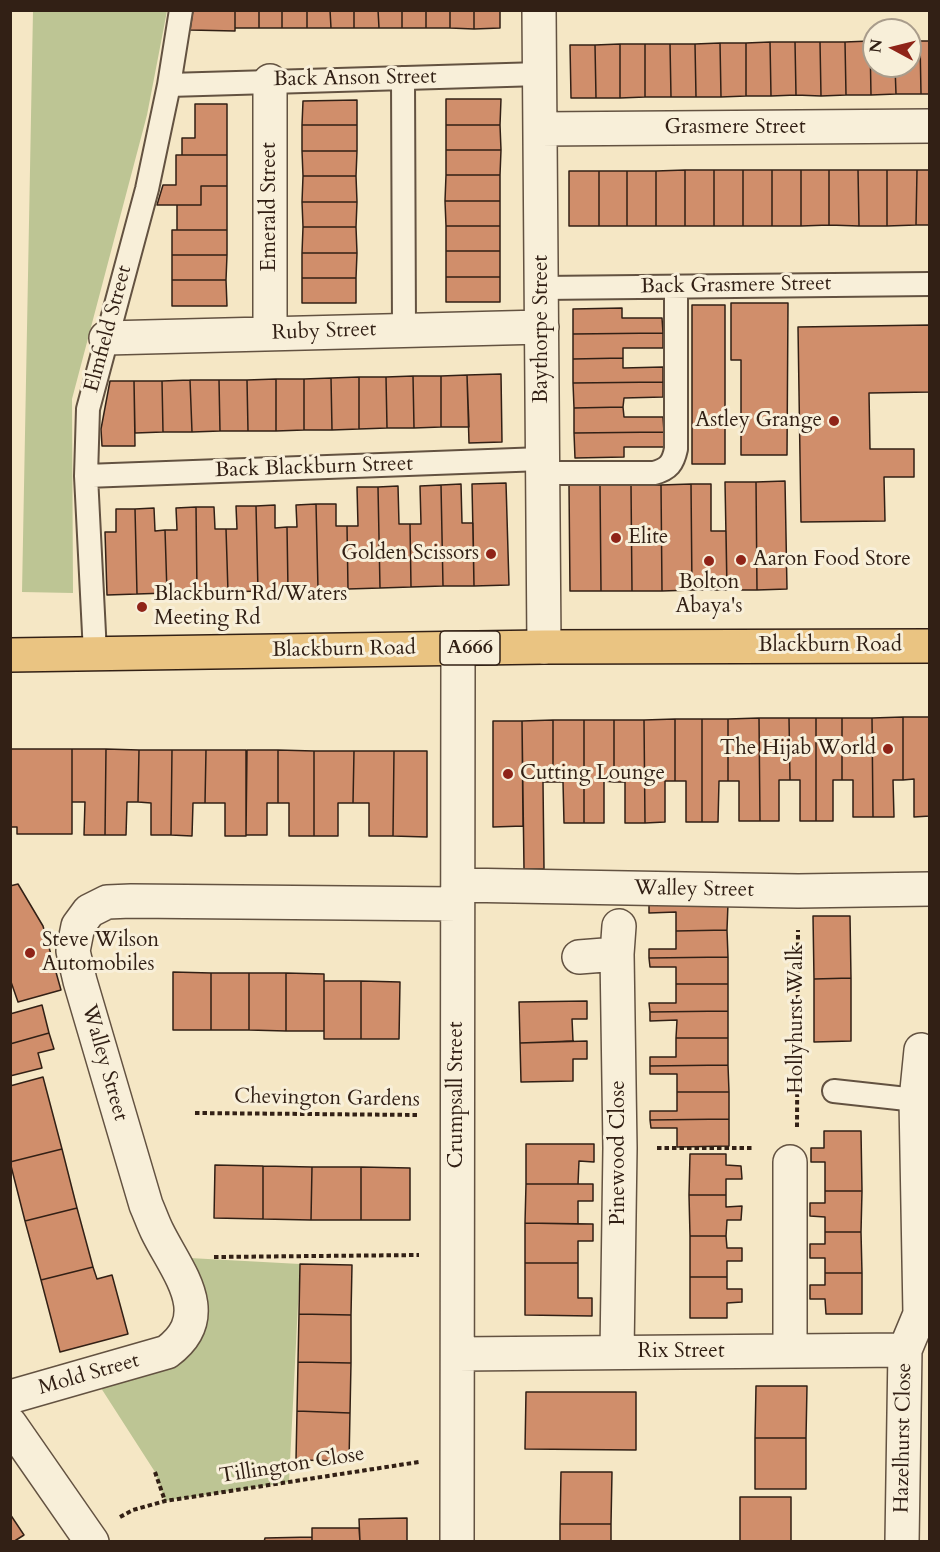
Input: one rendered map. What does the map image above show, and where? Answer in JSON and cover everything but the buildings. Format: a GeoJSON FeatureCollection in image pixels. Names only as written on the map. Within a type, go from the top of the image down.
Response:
{"type":"FeatureCollection","features":[{"type":"Feature","properties":{"kind":"highway","name":"Blackburn Road"},"geometry":{"type":"LineString","coordinates":[[10,656],[544,647],[930,646]]}},
{"type":"Feature","properties":{"kind":"street","name":"Baythorpe Street"},"geometry":{"type":"LineString","coordinates":[[539,10],[544,647]]}},
{"type":"Feature","properties":{"kind":"street","name":"Emerald Street"},"geometry":{"type":"LineString","coordinates":[[270,81],[270,334]]}},
{"type":"Feature","properties":{"kind":"street","name":"Grasmere Street"},"geometry":{"type":"LineString","coordinates":[[540,129],[930,126]]}},
{"type":"Feature","properties":{"kind":"street","name":"Ruby Street"},"geometry":{"type":"LineString","coordinates":[[106,338],[542,327]]}},
{"type":"Feature","properties":{"kind":"street","name":"Crumpsall Street"},"geometry":{"type":"LineString","coordinates":[[457,1542],[458,648]]}},
{"type":"Feature","properties":{"kind":"street","name":"Walley Street"},"geometry":{"type":"LineString","coordinates":[[167,1352],[180,1343],[189,1326],[191,1310],[189,1291],[146,1205],[80,981],[73,951],[78,926],[89,911],[106,902],[131,901],[930,889]]}},
{"type":"Feature","properties":{"kind":"street","name":"Pinewood Close"},"geometry":{"type":"LineString","coordinates":[[579,957],[618,940],[620,1148],[617,1352]]}},
{"type":"Feature","properties":{"kind":"street","name":"Hazelhurst Close"},"geometry":{"type":"LineString","coordinates":[[902,1542],[905,1350],[920,1314],[916,1100],[921,1050]]}},
{"type":"Feature","properties":{"kind":"street"},"geometry":{"type":"LineString","coordinates":[[790,1351],[793,1155]]}},
{"type":"Feature","properties":{"kind":"street","name":"Rix Street"},"geometry":{"type":"LineString","coordinates":[[458,1354],[905,1350]]}},
{"type":"Feature","properties":{"kind":"street","name":"Mold Street"},"geometry":{"type":"LineString","coordinates":[[10,1397],[167,1352]]}},
{"type":"Feature","properties":{"kind":"street"},"geometry":{"type":"LineString","coordinates":[[10,1424],[92,1542]]}},
{"type":"Feature","properties":{"kind":"lane","name":"Elmfield Street"},"geometry":{"type":"LineString","coordinates":[[94,653],[86,476],[88,409],[147,189],[169,85],[181,10]]}},
{"type":"Feature","properties":{"kind":"lane","name":"Back Anson Street"},"geometry":{"type":"LineString","coordinates":[[169,85],[540,74]]}},
{"type":"Feature","properties":{"kind":"lane"},"geometry":{"type":"LineString","coordinates":[[403,78],[404,330]]}},
{"type":"Feature","properties":{"kind":"lane","name":"Back Grasmere Street"},"geometry":{"type":"LineString","coordinates":[[542,288],[930,284]]}},
{"type":"Feature","properties":{"kind":"lane","name":"Back Blackburn Street"},"geometry":{"type":"LineString","coordinates":[[86,476],[542,466],[654,473],[670,466],[676,449],[676,286]]}},
{"type":"Feature","properties":{"kind":"lane"},"geometry":{"type":"LineString","coordinates":[[834,1091],[916,1100]]}},
{"type":"Feature","properties":{"kind":"path","name":"Hollyhurst Walk"},"geometry":{"type":"LineString","coordinates":[[793,1155],[798,891]]}},
{"type":"Feature","properties":{"kind":"path","name":"Chevington Gardens"},"geometry":{"type":"LineString","coordinates":[[195,1113],[458,1116]]}},
{"type":"Feature","properties":{"kind":"path"},"geometry":{"type":"LineString","coordinates":[[620,1148],[793,1155]]}},
{"type":"Feature","properties":{"kind":"path"},"geometry":{"type":"LineString","coordinates":[[171,1257],[457,1255]]}},
{"type":"Feature","properties":{"kind":"path","name":"Tillington Close"},"geometry":{"type":"LineString","coordinates":[[133,1510],[165,1501],[457,1456]]}},
{"type":"Feature","properties":{"kind":"path"},"geometry":{"type":"LineString","coordinates":[[155,1472],[165,1501]]}},
{"type":"Feature","properties":{"kind":"green space"},"geometry":{"type":"Polygon","coordinates":[[[33,11],[167,11],[147,115],[72,399],[73,593],[22,592],[33,11]]]}},
{"type":"Feature","properties":{"kind":"green space"},"geometry":{"type":"Polygon","coordinates":[[[171,1257],[300,1264],[289,1482],[165,1501],[155,1472],[92,1374],[189,1326],[171,1257]]]}},
{"type":"Feature","properties":{"kind":"place","name":"Astley Grange"},"geometry":{"type":"Point","coordinates":[834,421]}},
{"type":"Feature","properties":{"kind":"place","name":"Elite"},"geometry":{"type":"Point","coordinates":[616,538]}},
{"type":"Feature","properties":{"kind":"place","name":"Golden Scissors"},"geometry":{"type":"Point","coordinates":[491,554]}},
{"type":"Feature","properties":{"kind":"place","name":"Aaron Food Store"},"geometry":{"type":"Point","coordinates":[741,560]}},
{"type":"Feature","properties":{"kind":"place","name":"Bolton Abaya's"},"geometry":{"type":"Point","coordinates":[709,561]}},
{"type":"Feature","properties":{"kind":"place","name":"Blackburn Rd/Waters Meeting Rd"},"geometry":{"type":"Point","coordinates":[142,607]}},
{"type":"Feature","properties":{"kind":"place","name":"The Hijab World"},"geometry":{"type":"Point","coordinates":[888,749]}},
{"type":"Feature","properties":{"kind":"place","name":"Cutting Lounge"},"geometry":{"type":"Point","coordinates":[508,774]}},
{"type":"Feature","properties":{"kind":"place","name":"Steve Wilson Automobiles"},"geometry":{"type":"Point","coordinates":[30,953]}}]}
